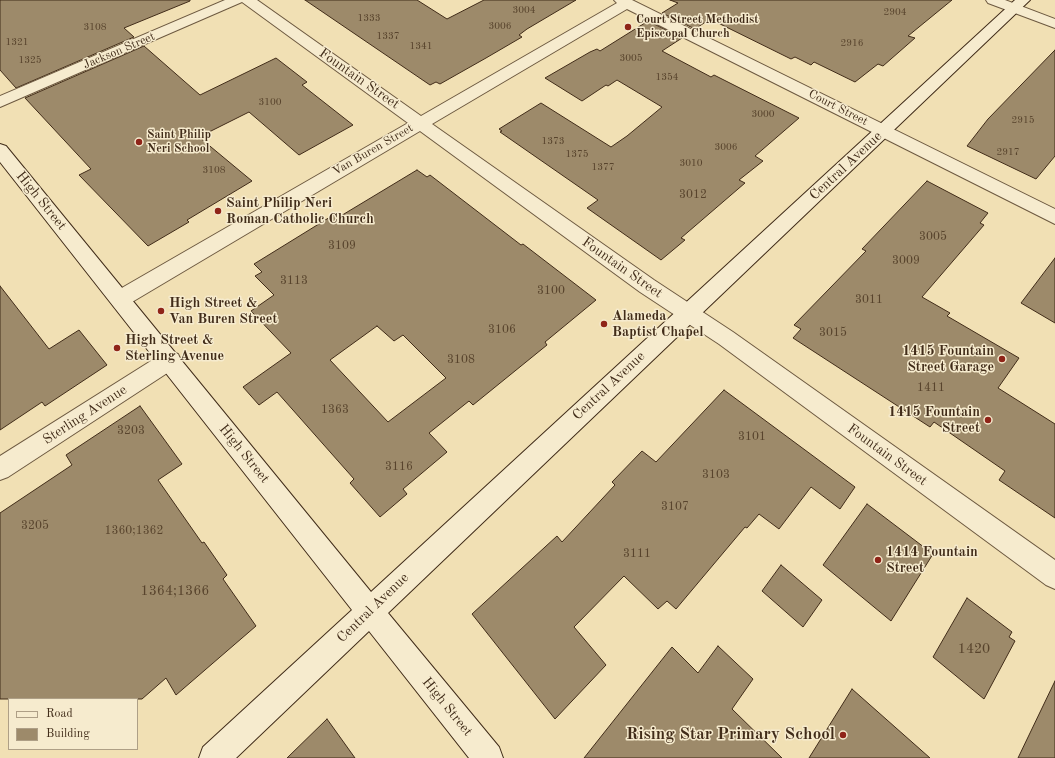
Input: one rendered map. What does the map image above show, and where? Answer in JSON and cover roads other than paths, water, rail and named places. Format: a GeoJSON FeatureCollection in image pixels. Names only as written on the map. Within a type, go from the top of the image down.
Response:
{"type":"FeatureCollection","features":[{"type":"Feature","properties":{"kind":"street","name":"Jackson Street"},"geometry":{"type":"LineString","coordinates":[[0,102],[238,0]]}},
{"type":"Feature","properties":{"kind":"street","name":"Fountain Street"},"geometry":{"type":"LineString","coordinates":[[248,0],[421,122],[647,286],[732,343],[1055,576]]}},
{"type":"Feature","properties":{"kind":"street"},"geometry":{"type":"LineString","coordinates":[[993,0],[1018,4],[1055,24]]}},
{"type":"Feature","properties":{"kind":"street","name":"Van Buren Street"},"geometry":{"type":"LineString","coordinates":[[120,299],[624,1]]}},
{"type":"Feature","properties":{"kind":"street","name":"Court Street"},"geometry":{"type":"LineString","coordinates":[[624,1],[1055,217]]}},
{"type":"Feature","properties":{"kind":"street","name":"Central Avenue"},"geometry":{"type":"LineString","coordinates":[[214,758],[370,612],[403,579],[884,131],[1018,4]]}},
{"type":"Feature","properties":{"kind":"street","name":"High Street"},"geometry":{"type":"LineString","coordinates":[[1,152],[170,360],[488,758]]}},
{"type":"Feature","properties":{"kind":"street","name":"Sterling Avenue"},"geometry":{"type":"LineString","coordinates":[[0,470],[170,360]]}},
{"type":"Feature","properties":{"kind":"place","name":"Court Street Methodist Episcopal Church"},"geometry":{"type":"Point","coordinates":[628,27]}},
{"type":"Feature","properties":{"kind":"place","name":"Saint Philip Neri School"},"geometry":{"type":"Point","coordinates":[139,142]}},
{"type":"Feature","properties":{"kind":"place","name":"Saint Philip Neri Roman Catholic Church"},"geometry":{"type":"Point","coordinates":[218,211]}},
{"type":"Feature","properties":{"kind":"place","name":"High Street & Van Buren Street"},"geometry":{"type":"Point","coordinates":[161,311]}},
{"type":"Feature","properties":{"kind":"place","name":"Alameda Baptist Chapel"},"geometry":{"type":"Point","coordinates":[604,324]}},
{"type":"Feature","properties":{"kind":"place","name":"High Street & Sterling Avenue"},"geometry":{"type":"Point","coordinates":[117,348]}},
{"type":"Feature","properties":{"kind":"place","name":"1415 Fountain Street Garage"},"geometry":{"type":"Point","coordinates":[1002,359]}},
{"type":"Feature","properties":{"kind":"place","name":"1415 Fountain Street"},"geometry":{"type":"Point","coordinates":[988,420]}},
{"type":"Feature","properties":{"kind":"place","name":"1414 Fountain Street"},"geometry":{"type":"Point","coordinates":[878,560]}},
{"type":"Feature","properties":{"kind":"place","name":"Rising Star Primary School"},"geometry":{"type":"Point","coordinates":[843,735]}}]}
